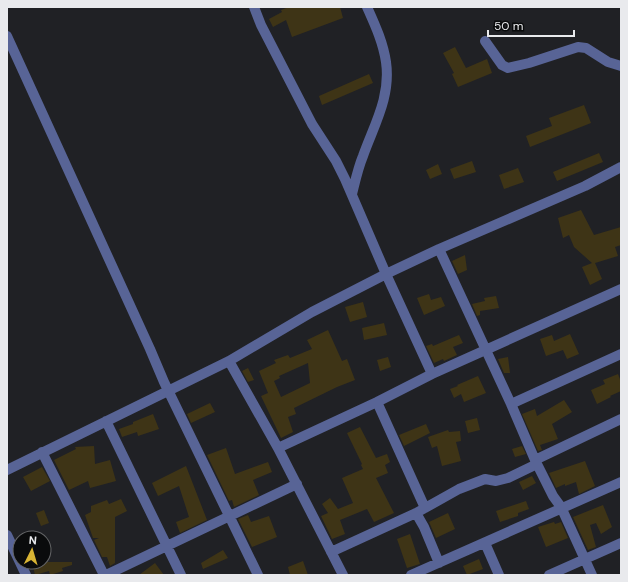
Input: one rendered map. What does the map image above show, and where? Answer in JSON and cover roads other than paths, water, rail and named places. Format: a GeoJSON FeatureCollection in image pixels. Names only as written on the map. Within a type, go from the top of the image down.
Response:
{"type":"FeatureCollection","features":[{"type":"Feature","properties":{"kind":"street"},"geometry":{"type":"LineString","coordinates":[[254,7],[261,25],[312,124],[336,161],[432,374]]}},
{"type":"Feature","properties":{"kind":"street"},"geometry":{"type":"LineString","coordinates":[[352,194],[362,156],[383,107],[386,85],[387,64],[382,42],[367,7]]}},
{"type":"Feature","properties":{"kind":"street"},"geometry":{"type":"LineString","coordinates":[[7,36],[168,391],[258,575]]}},
{"type":"Feature","properties":{"kind":"street"},"geometry":{"type":"LineString","coordinates":[[485,42],[502,65],[508,68],[530,63],[578,47],[586,48],[608,62],[621,66]]}},
{"type":"Feature","properties":{"kind":"street"},"geometry":{"type":"LineString","coordinates":[[7,470],[230,361],[312,312],[386,274],[585,186],[621,167]]}},
{"type":"Feature","properties":{"kind":"street"},"geometry":{"type":"LineString","coordinates":[[439,250],[552,496],[561,507],[592,575]]}},
{"type":"Feature","properties":{"kind":"street"},"geometry":{"type":"LineString","coordinates":[[278,448],[378,402],[432,374],[621,289]]}},
{"type":"Feature","properties":{"kind":"street"},"geometry":{"type":"LineString","coordinates":[[511,404],[621,354]]}},
{"type":"Feature","properties":{"kind":"street"},"geometry":{"type":"LineString","coordinates":[[230,361],[278,448],[343,575]]}},
{"type":"Feature","properties":{"kind":"street"},"geometry":{"type":"LineString","coordinates":[[378,402],[420,511],[424,527],[439,563]]}},
{"type":"Feature","properties":{"kind":"street"},"geometry":{"type":"LineString","coordinates":[[331,552],[420,511],[459,489],[482,480],[488,479],[496,481],[508,478],[536,462],[621,419]]}},
{"type":"Feature","properties":{"kind":"street"},"geometry":{"type":"LineString","coordinates":[[106,421],[181,575]]}},
{"type":"Feature","properties":{"kind":"street"},"geometry":{"type":"LineString","coordinates":[[42,452],[105,575],[297,484]]}},
{"type":"Feature","properties":{"kind":"street"},"geometry":{"type":"LineString","coordinates":[[411,575],[485,543],[561,507],[621,482]]}},
{"type":"Feature","properties":{"kind":"street"},"geometry":{"type":"LineString","coordinates":[[7,535],[26,575]]}},
{"type":"Feature","properties":{"kind":"street"},"geometry":{"type":"LineString","coordinates":[[485,543],[499,575]]}},
{"type":"Feature","properties":{"kind":"street"},"geometry":{"type":"LineString","coordinates":[[549,575],[621,544]]}}]}
